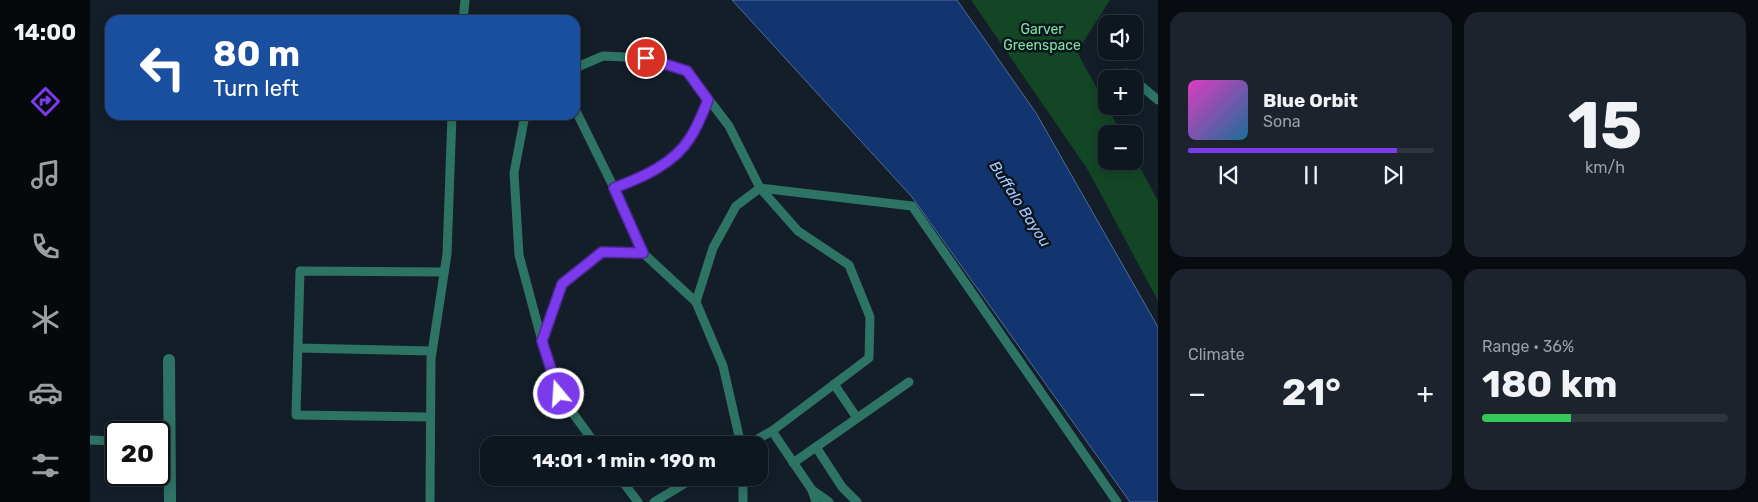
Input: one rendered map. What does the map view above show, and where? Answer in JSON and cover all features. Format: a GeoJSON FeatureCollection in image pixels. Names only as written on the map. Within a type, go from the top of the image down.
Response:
{"type":"FeatureCollection","features":[{"type":"Feature","properties":{"kind":"street"},"geometry":{"type":"LineString","coordinates":[[165,421],[169,360]]}},
{"type":"Feature","properties":{"kind":"street"},"geometry":{"type":"LineString","coordinates":[[168,486],[170,502]]}},
{"type":"Feature","properties":{"kind":"lane"},"geometry":{"type":"LineString","coordinates":[[464,15],[465,0]]}},
{"type":"Feature","properties":{"kind":"lane"},"geometry":{"type":"LineString","coordinates":[[580,66],[603,56],[646,58],[687,71],[729,126],[760,188],[798,231],[850,266],[870,317],[868,358],[763,436]]}},
{"type":"Feature","properties":{"kind":"lane"},"geometry":{"type":"LineString","coordinates":[[1143,87],[1158,100]]}},
{"type":"Feature","properties":{"kind":"lane"},"geometry":{"type":"LineString","coordinates":[[614,188],[640,178],[668,161],[690,139],[708,100]]}},
{"type":"Feature","properties":{"kind":"lane"},"geometry":{"type":"LineString","coordinates":[[580,119],[643,253],[696,302],[722,366],[739,436]]}},
{"type":"Feature","properties":{"kind":"lane"},"geometry":{"type":"LineString","coordinates":[[430,502],[432,351],[447,254],[452,120]]}},
{"type":"Feature","properties":{"kind":"lane"},"geometry":{"type":"LineString","coordinates":[[524,120],[514,173],[520,255],[542,341],[559,394],[589,436]]}},
{"type":"Feature","properties":{"kind":"lane"},"geometry":{"type":"LineString","coordinates":[[696,302],[713,248],[736,206],[760,188],[912,206],[1117,502]]}},
{"type":"Feature","properties":{"kind":"lane"},"geometry":{"type":"LineString","coordinates":[[542,341],[562,284],[602,252],[643,253]]}},
{"type":"Feature","properties":{"kind":"lane"},"geometry":{"type":"LineString","coordinates":[[430,417],[296,415],[300,271],[444,272]]}},
{"type":"Feature","properties":{"kind":"lane"},"geometry":{"type":"LineString","coordinates":[[298,348],[432,351]]}},
{"type":"Feature","properties":{"kind":"lane"},"geometry":{"type":"LineString","coordinates":[[793,463],[909,382]]}},
{"type":"Feature","properties":{"kind":"lane"},"geometry":{"type":"LineString","coordinates":[[834,384],[857,418]]}},
{"type":"Feature","properties":{"kind":"lane"},"geometry":{"type":"LineString","coordinates":[[772,431],[812,490],[816,502]]}},
{"type":"Feature","properties":{"kind":"lane"},"geometry":{"type":"LineString","coordinates":[[90,440],[105,441]]}},
{"type":"Feature","properties":{"kind":"lane"},"geometry":{"type":"LineString","coordinates":[[816,447],[842,487],[857,502]]}},
{"type":"Feature","properties":{"kind":"lane"},"geometry":{"type":"LineString","coordinates":[[626,486],[638,502]]}},
{"type":"Feature","properties":{"kind":"lane"},"geometry":{"type":"LineString","coordinates":[[654,502],[681,486]]}},
{"type":"Feature","properties":{"kind":"lane"},"geometry":{"type":"LineString","coordinates":[[743,486],[743,502]]}},
{"type":"Feature","properties":{"kind":"lane"},"geometry":{"type":"LineString","coordinates":[[812,490],[829,502]]}},
{"type":"Feature","properties":{"kind":"green space","name":"Garver Greenspace"},"geometry":{"type":"Polygon","coordinates":[[[971,0],[1110,0],[1100,15],[1098,15],[1098,19],[1077,52],[1098,90],[1098,115],[1112,115],[1117,125],[1098,125],[1098,170],[1141,170],[1158,201],[1158,301],[1088,170],[971,0]]]}},
{"type":"Feature","properties":{"kind":"water","name":"Buffalo Bayou"},"geometry":{"type":"Polygon","coordinates":[[[732,0],[957,0],[1036,113],[1158,327],[1158,502],[1130,502],[912,197],[732,0]]]}},
{"type":"Feature","properties":{"kind":"route"},"geometry":{"type":"LineString","coordinates":[[559,394],[542,341],[562,284],[602,252],[643,253],[614,188],[640,178],[668,161],[690,139],[708,100],[687,71],[646,58]]}}]}
